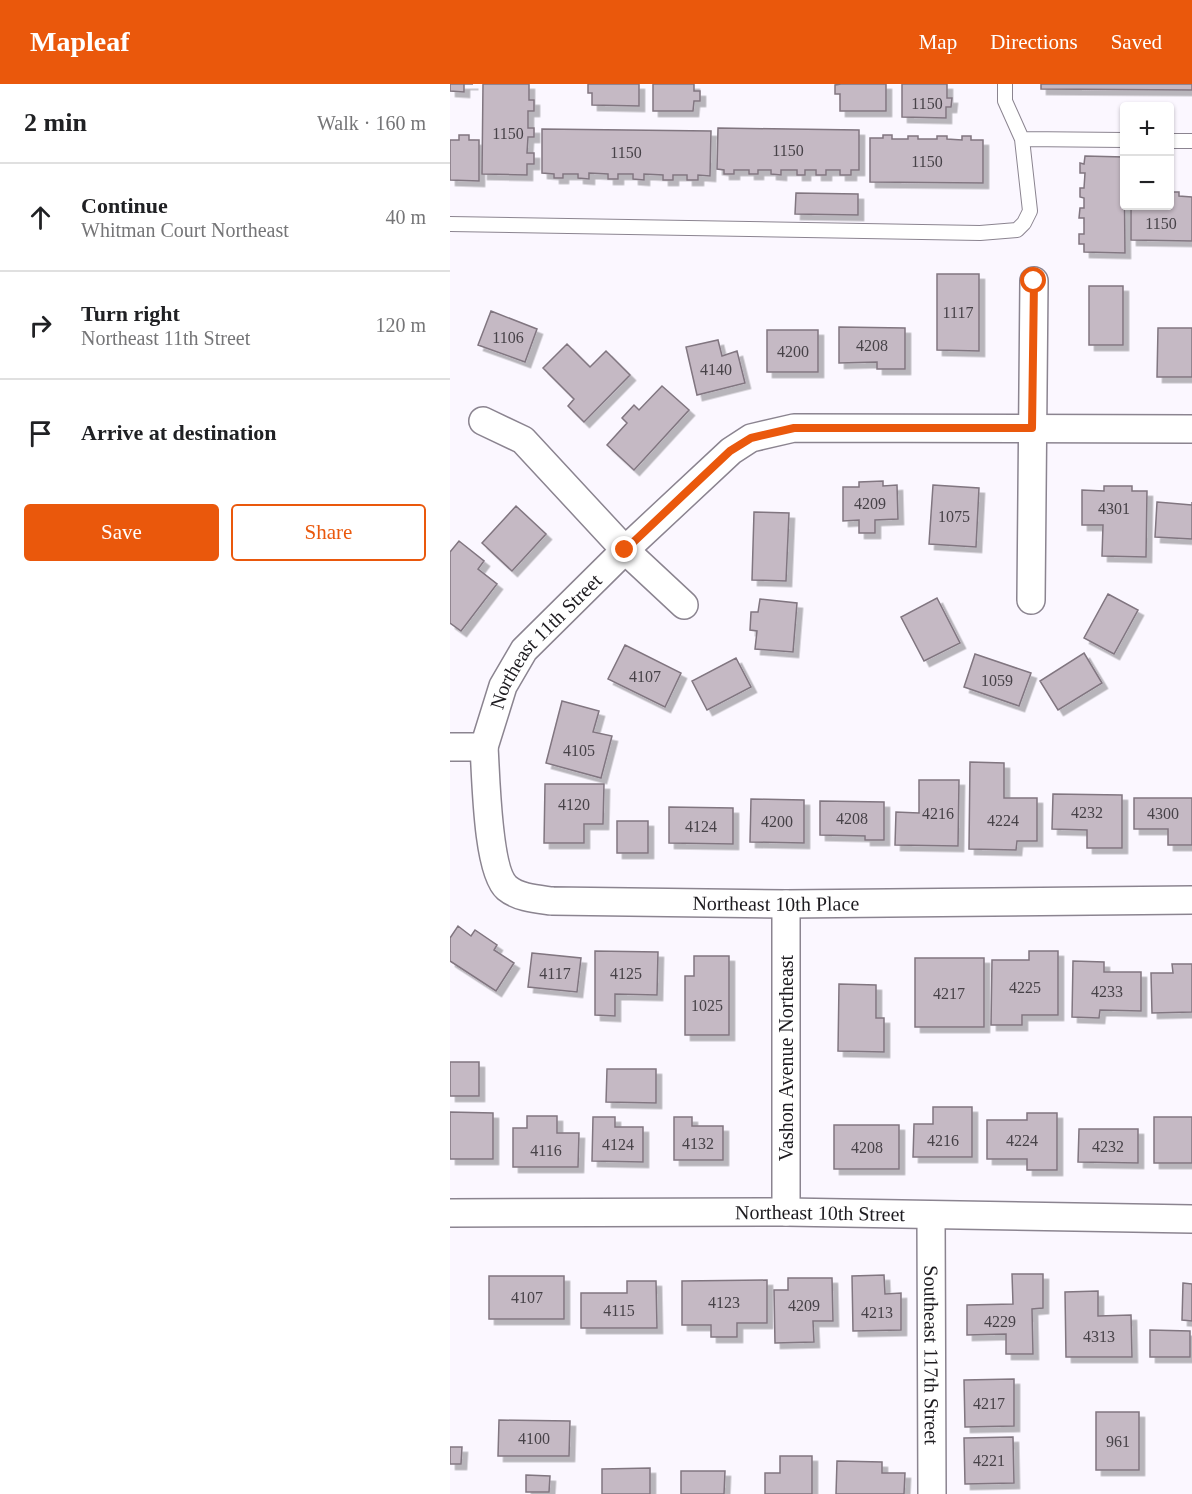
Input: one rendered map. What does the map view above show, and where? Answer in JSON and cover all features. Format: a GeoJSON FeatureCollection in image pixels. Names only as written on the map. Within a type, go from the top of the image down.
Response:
{"type":"FeatureCollection","features":[{"type":"Feature","properties":{"kind":"street"},"geometry":{"type":"LineString","coordinates":[[1031,600],[1034,281]]}},
{"type":"Feature","properties":{"kind":"street"},"geometry":{"type":"LineString","coordinates":[[483,421],[523,440],[625,550],[684,605]]}},
{"type":"Feature","properties":{"kind":"street","name":"Northeast 11th Street"},"geometry":{"type":"LineString","coordinates":[[484,747],[503,686],[524,650],[730,451],[751,438],[794,428],[1192,429]]}},
{"type":"Feature","properties":{"kind":"street"},"geometry":{"type":"LineString","coordinates":[[450,747],[484,747]]}},
{"type":"Feature","properties":{"kind":"street","name":"Northeast 10th Place"},"geometry":{"type":"LineString","coordinates":[[484,747],[491,841],[497,873],[507,888],[526,898],[552,901],[786,904],[1192,900]]}},
{"type":"Feature","properties":{"kind":"street","name":"Vashon Avenue Northeast"},"geometry":{"type":"LineString","coordinates":[[786,904],[786,1212]]}},
{"type":"Feature","properties":{"kind":"street","name":"Northeast 10th Street"},"geometry":{"type":"LineString","coordinates":[[450,1213],[786,1212],[1192,1219]]}},
{"type":"Feature","properties":{"kind":"street","name":"Southeast 117th Street"},"geometry":{"type":"LineString","coordinates":[[931,1215],[932,1494]]}},
{"type":"Feature","properties":{"kind":"lane"},"geometry":{"type":"LineString","coordinates":[[450,224],[980,233],[1017,230],[1024,223],[1030,211],[1022,139],[1005,101],[1005,84]]}},
{"type":"Feature","properties":{"kind":"lane"},"geometry":{"type":"LineString","coordinates":[[1022,139],[1120,140]]}},
{"type":"Feature","properties":{"kind":"lane"},"geometry":{"type":"LineString","coordinates":[[1174,141],[1192,141]]}},
{"type":"Feature","properties":{"kind":"building"},"geometry":{"type":"Polygon","coordinates":[[[450,84],[464,84],[464,92],[450,91],[450,84]]]}},
{"type":"Feature","properties":{"kind":"building"},"geometry":{"type":"Polygon","coordinates":[[[483,84],[529,84],[529,100],[534,100],[534,111],[528,111],[528,128],[534,128],[534,137],[528,137],[527,153],[534,153],[534,164],[527,164],[527,175],[482,174],[483,84]]]}},
{"type":"Feature","properties":{"kind":"building"},"geometry":{"type":"Polygon","coordinates":[[[588,84],[639,84],[639,106],[592,105],[592,93],[588,93],[588,84]]]}},
{"type":"Feature","properties":{"kind":"building"},"geometry":{"type":"Polygon","coordinates":[[[653,84],[694,84],[694,91],[700,91],[700,101],[694,101],[693,111],[653,111],[653,84]]]}},
{"type":"Feature","properties":{"kind":"building"},"geometry":{"type":"Polygon","coordinates":[[[886,84],[886,111],[840,111],[840,94],[835,94],[835,85],[886,84]]]}},
{"type":"Feature","properties":{"kind":"building"},"geometry":{"type":"Polygon","coordinates":[[[902,84],[947,84],[947,98],[952,98],[951,107],[946,107],[946,118],[902,117],[902,84]]]}},
{"type":"Feature","properties":{"kind":"building"},"geometry":{"type":"Polygon","coordinates":[[[1041,84],[1192,84],[1192,90],[1041,89],[1041,84]]]}},
{"type":"Feature","properties":{"kind":"building"},"geometry":{"type":"Polygon","coordinates":[[[718,128],[859,130],[859,170],[851,170],[851,175],[840,175],[840,170],[826,170],[826,175],[816,175],[816,170],[805,170],[805,175],[797,175],[797,170],[781,170],[781,175],[771,174],[771,170],[758,170],[758,174],[749,174],[749,170],[734,170],[734,174],[724,174],[724,170],[717,169],[718,128]]]}},
{"type":"Feature","properties":{"kind":"building"},"geometry":{"type":"Polygon","coordinates":[[[542,129],[711,131],[710,176],[698,175],[698,180],[687,180],[687,175],[673,175],[673,180],[663,180],[663,175],[644,174],[644,180],[633,179],[633,174],[618,174],[618,179],[608,179],[608,174],[589,173],[589,179],[578,178],[578,174],[563,174],[563,178],[554,178],[554,174],[542,173],[542,129]]]}},
{"type":"Feature","properties":{"kind":"building"},"geometry":{"type":"Polygon","coordinates":[[[459,135],[469,135],[469,140],[479,140],[479,181],[450,180],[450,140],[459,140],[459,135]]]}},
{"type":"Feature","properties":{"kind":"building"},"geometry":{"type":"Polygon","coordinates":[[[883,135],[892,135],[892,139],[908,139],[908,136],[918,136],[918,139],[937,139],[937,136],[947,136],[947,139],[962,140],[962,136],[971,136],[971,140],[983,140],[983,183],[870,182],[870,138],[883,138],[883,135]]]}},
{"type":"Feature","properties":{"kind":"building"},"geometry":{"type":"Polygon","coordinates":[[[1085,156],[1120,157],[1120,210],[1125,210],[1125,253],[1084,252],[1084,244],[1079,244],[1079,234],[1084,234],[1084,218],[1079,218],[1080,208],[1084,208],[1084,198],[1080,197],[1080,188],[1084,188],[1085,173],[1080,173],[1080,163],[1084,164],[1085,156]]]}},
{"type":"Feature","properties":{"kind":"building"},"geometry":{"type":"Polygon","coordinates":[[[1174,192],[1179,192],[1179,196],[1192,197],[1192,241],[1131,240],[1131,210],[1174,210],[1174,192]]]}},
{"type":"Feature","properties":{"kind":"building"},"geometry":{"type":"Polygon","coordinates":[[[796,193],[858,194],[858,215],[795,214],[796,193]]]}},
{"type":"Feature","properties":{"kind":"building"},"geometry":{"type":"Polygon","coordinates":[[[937,274],[979,274],[979,351],[937,350],[937,274]]]}},
{"type":"Feature","properties":{"kind":"building"},"geometry":{"type":"Polygon","coordinates":[[[1089,286],[1123,286],[1123,345],[1089,345],[1089,286]]]}},
{"type":"Feature","properties":{"kind":"building"},"geometry":{"type":"Polygon","coordinates":[[[491,311],[537,329],[525,362],[478,345],[491,311]]]}},
{"type":"Feature","properties":{"kind":"building"},"geometry":{"type":"Polygon","coordinates":[[[839,327],[905,328],[905,369],[877,369],[877,362],[839,363],[839,327]]]}},
{"type":"Feature","properties":{"kind":"building"},"geometry":{"type":"Polygon","coordinates":[[[1158,328],[1192,328],[1192,377],[1157,377],[1158,328]]]}},
{"type":"Feature","properties":{"kind":"building"},"geometry":{"type":"Polygon","coordinates":[[[767,330],[818,330],[818,372],[767,372],[767,330]]]}},
{"type":"Feature","properties":{"kind":"building"},"geometry":{"type":"Polygon","coordinates":[[[718,340],[722,356],[737,351],[745,383],[697,395],[686,347],[718,340]]]}},
{"type":"Feature","properties":{"kind":"building"},"geometry":{"type":"Polygon","coordinates":[[[567,344],[590,367],[606,351],[630,375],[584,422],[568,406],[574,399],[543,368],[567,344]]]}},
{"type":"Feature","properties":{"kind":"building"},"geometry":{"type":"Polygon","coordinates":[[[662,386],[689,410],[634,470],[607,445],[627,423],[622,418],[634,405],[639,410],[662,386]]]}},
{"type":"Feature","properties":{"kind":"building"},"geometry":{"type":"Polygon","coordinates":[[[883,481],[883,486],[897,485],[898,519],[875,520],[875,533],[859,533],[859,520],[843,521],[843,487],[859,487],[859,482],[883,481]]]}},
{"type":"Feature","properties":{"kind":"building"},"geometry":{"type":"Polygon","coordinates":[[[933,485],[979,488],[976,547],[929,544],[933,485]]]}},
{"type":"Feature","properties":{"kind":"building"},"geometry":{"type":"Polygon","coordinates":[[[1104,486],[1132,486],[1132,491],[1147,491],[1146,557],[1102,556],[1103,525],[1082,525],[1082,490],[1104,491],[1104,486]]]}},
{"type":"Feature","properties":{"kind":"building"},"geometry":{"type":"Polygon","coordinates":[[[1157,502],[1192,505],[1192,539],[1155,537],[1157,502]]]}},
{"type":"Feature","properties":{"kind":"building"},"geometry":{"type":"Polygon","coordinates":[[[516,506],[546,534],[512,571],[482,543],[516,506]]]}},
{"type":"Feature","properties":{"kind":"building"},"geometry":{"type":"Polygon","coordinates":[[[754,512],[789,513],[786,581],[752,580],[754,512]]]}},
{"type":"Feature","properties":{"kind":"building"},"geometry":{"type":"Polygon","coordinates":[[[459,541],[484,561],[478,569],[497,584],[461,631],[450,623],[450,552],[459,541]]]}},
{"type":"Feature","properties":{"kind":"building"},"geometry":{"type":"Polygon","coordinates":[[[1108,594],[1138,610],[1114,654],[1084,638],[1108,594]]]}},
{"type":"Feature","properties":{"kind":"building"},"geometry":{"type":"Polygon","coordinates":[[[937,598],[960,643],[924,661],[901,617],[937,598]]]}},
{"type":"Feature","properties":{"kind":"building"},"geometry":{"type":"Polygon","coordinates":[[[760,599],[797,603],[793,652],[755,649],[757,631],[750,630],[751,612],[758,612],[760,599]]]}},
{"type":"Feature","properties":{"kind":"building"},"geometry":{"type":"Polygon","coordinates":[[[625,645],[681,673],[665,707],[608,679],[625,645]]]}},
{"type":"Feature","properties":{"kind":"building"},"geometry":{"type":"Polygon","coordinates":[[[1084,653],[1102,683],[1058,710],[1040,681],[1084,653]]]}},
{"type":"Feature","properties":{"kind":"building"},"geometry":{"type":"Polygon","coordinates":[[[975,654],[1031,673],[1019,706],[964,687],[975,654]]]}},
{"type":"Feature","properties":{"kind":"building"},"geometry":{"type":"Polygon","coordinates":[[[736,658],[751,687],[707,710],[692,681],[736,658]]]}},
{"type":"Feature","properties":{"kind":"building"},"geometry":{"type":"Polygon","coordinates":[[[562,701],[599,711],[593,732],[612,736],[601,778],[546,763],[562,701]]]}},
{"type":"Feature","properties":{"kind":"building"},"geometry":{"type":"Polygon","coordinates":[[[970,762],[1004,763],[1004,798],[1037,798],[1037,841],[1017,841],[1016,850],[969,849],[970,762]]]}},
{"type":"Feature","properties":{"kind":"building"},"geometry":{"type":"Polygon","coordinates":[[[919,780],[959,780],[958,846],[895,845],[896,812],[919,813],[919,780]]]}},
{"type":"Feature","properties":{"kind":"building"},"geometry":{"type":"Polygon","coordinates":[[[545,784],[604,784],[603,824],[584,824],[584,843],[544,843],[545,784]]]}},
{"type":"Feature","properties":{"kind":"building"},"geometry":{"type":"Polygon","coordinates":[[[1053,794],[1122,795],[1122,848],[1087,848],[1087,830],[1052,829],[1053,794]]]}},
{"type":"Feature","properties":{"kind":"building"},"geometry":{"type":"Polygon","coordinates":[[[1134,798],[1192,798],[1192,845],[1168,845],[1168,829],[1134,829],[1134,798]]]}},
{"type":"Feature","properties":{"kind":"building"},"geometry":{"type":"Polygon","coordinates":[[[751,799],[804,800],[804,843],[750,842],[751,799]]]}},
{"type":"Feature","properties":{"kind":"building"},"geometry":{"type":"Polygon","coordinates":[[[820,801],[884,802],[884,840],[865,840],[865,836],[820,835],[820,801]]]}},
{"type":"Feature","properties":{"kind":"building"},"geometry":{"type":"Polygon","coordinates":[[[669,807],[733,808],[733,844],[669,843],[669,807]]]}},
{"type":"Feature","properties":{"kind":"building"},"geometry":{"type":"Polygon","coordinates":[[[617,821],[648,821],[648,853],[617,853],[617,821]]]}},
{"type":"Feature","properties":{"kind":"building"},"geometry":{"type":"Polygon","coordinates":[[[458,926],[471,936],[475,930],[497,945],[494,950],[514,963],[496,991],[450,961],[450,938],[458,926]]]}},
{"type":"Feature","properties":{"kind":"building"},"geometry":{"type":"Polygon","coordinates":[[[595,951],[658,952],[657,995],[615,994],[615,1016],[595,1015],[595,951]]]}},
{"type":"Feature","properties":{"kind":"building"},"geometry":{"type":"Polygon","coordinates":[[[1029,951],[1058,951],[1058,1015],[1022,1015],[1022,1025],[991,1025],[992,960],[1029,960],[1029,951]]]}},
{"type":"Feature","properties":{"kind":"building"},"geometry":{"type":"Polygon","coordinates":[[[532,953],[581,958],[577,992],[528,987],[532,953]]]}},
{"type":"Feature","properties":{"kind":"building"},"geometry":{"type":"Polygon","coordinates":[[[694,956],[729,956],[729,1035],[685,1035],[685,976],[694,976],[694,956]]]}},
{"type":"Feature","properties":{"kind":"building"},"geometry":{"type":"Polygon","coordinates":[[[915,958],[984,958],[984,1027],[915,1027],[915,958]]]}},
{"type":"Feature","properties":{"kind":"building"},"geometry":{"type":"Polygon","coordinates":[[[1073,961],[1104,962],[1104,972],[1141,972],[1141,1011],[1100,1010],[1099,1018],[1072,1017],[1073,961]]]}},
{"type":"Feature","properties":{"kind":"building"},"geometry":{"type":"Polygon","coordinates":[[[1172,964],[1192,964],[1192,1012],[1152,1013],[1151,973],[1173,973],[1172,964]]]}},
{"type":"Feature","properties":{"kind":"building"},"geometry":{"type":"Polygon","coordinates":[[[839,984],[876,985],[876,1018],[884,1018],[884,1052],[838,1051],[839,984]]]}},
{"type":"Feature","properties":{"kind":"building"},"geometry":{"type":"Polygon","coordinates":[[[450,1062],[479,1062],[479,1096],[450,1096],[450,1062]]]}},
{"type":"Feature","properties":{"kind":"building"},"geometry":{"type":"Polygon","coordinates":[[[607,1069],[656,1069],[656,1103],[606,1102],[607,1069]]]}},
{"type":"Feature","properties":{"kind":"building"},"geometry":{"type":"Polygon","coordinates":[[[933,1107],[972,1107],[972,1157],[913,1157],[914,1124],[933,1124],[933,1107]]]}},
{"type":"Feature","properties":{"kind":"building"},"geometry":{"type":"Polygon","coordinates":[[[450,1112],[493,1113],[493,1159],[450,1159],[450,1112]]]}},
{"type":"Feature","properties":{"kind":"building"},"geometry":{"type":"Polygon","coordinates":[[[1027,1113],[1057,1113],[1057,1170],[1027,1170],[1027,1159],[987,1159],[987,1120],[1027,1120],[1027,1113]]]}},
{"type":"Feature","properties":{"kind":"building"},"geometry":{"type":"Polygon","coordinates":[[[527,1116],[557,1116],[557,1133],[579,1133],[578,1167],[513,1167],[513,1128],[527,1128],[527,1116]]]}},
{"type":"Feature","properties":{"kind":"building"},"geometry":{"type":"Polygon","coordinates":[[[593,1117],[615,1117],[615,1127],[643,1127],[643,1162],[592,1161],[593,1117]]]}},
{"type":"Feature","properties":{"kind":"building"},"geometry":{"type":"Polygon","coordinates":[[[674,1117],[692,1117],[692,1126],[723,1126],[723,1160],[674,1160],[674,1117]]]}},
{"type":"Feature","properties":{"kind":"building"},"geometry":{"type":"Polygon","coordinates":[[[1154,1117],[1192,1117],[1192,1163],[1154,1163],[1154,1117]]]}},
{"type":"Feature","properties":{"kind":"building"},"geometry":{"type":"Polygon","coordinates":[[[834,1125],[899,1125],[899,1169],[834,1169],[834,1125]]]}},
{"type":"Feature","properties":{"kind":"building"},"geometry":{"type":"Polygon","coordinates":[[[1079,1129],[1138,1129],[1138,1163],[1078,1162],[1079,1129]]]}},
{"type":"Feature","properties":{"kind":"building"},"geometry":{"type":"Polygon","coordinates":[[[1012,1274],[1043,1274],[1043,1308],[1032,1309],[1033,1354],[1006,1354],[1006,1334],[967,1335],[967,1305],[1013,1304],[1012,1274]]]}},
{"type":"Feature","properties":{"kind":"building"},"geometry":{"type":"Polygon","coordinates":[[[884,1275],[885,1294],[901,1293],[901,1330],[853,1331],[852,1276],[884,1275]]]}},
{"type":"Feature","properties":{"kind":"building"},"geometry":{"type":"Polygon","coordinates":[[[489,1276],[564,1276],[564,1319],[489,1319],[489,1276]]]}},
{"type":"Feature","properties":{"kind":"building"},"geometry":{"type":"Polygon","coordinates":[[[788,1278],[832,1278],[833,1321],[813,1321],[814,1342],[775,1343],[774,1290],[788,1290],[788,1278]]]}},
{"type":"Feature","properties":{"kind":"building"},"geometry":{"type":"Polygon","coordinates":[[[767,1280],[767,1323],[737,1323],[737,1337],[711,1337],[711,1325],[682,1325],[682,1281],[767,1280]]]}},
{"type":"Feature","properties":{"kind":"building"},"geometry":{"type":"Polygon","coordinates":[[[627,1281],[656,1281],[657,1328],[581,1328],[581,1293],[627,1293],[627,1281]]]}},
{"type":"Feature","properties":{"kind":"building"},"geometry":{"type":"Polygon","coordinates":[[[1183,1283],[1192,1284],[1192,1321],[1182,1320],[1183,1283]]]}},
{"type":"Feature","properties":{"kind":"building"},"geometry":{"type":"Polygon","coordinates":[[[1098,1291],[1098,1316],[1131,1315],[1132,1357],[1066,1357],[1065,1292],[1098,1291]]]}},
{"type":"Feature","properties":{"kind":"building"},"geometry":{"type":"Polygon","coordinates":[[[1150,1330],[1190,1331],[1190,1357],[1150,1357],[1150,1330]]]}},
{"type":"Feature","properties":{"kind":"building"},"geometry":{"type":"Polygon","coordinates":[[[1014,1379],[1014,1426],[965,1427],[964,1380],[1014,1379]]]}},
{"type":"Feature","properties":{"kind":"building"},"geometry":{"type":"Polygon","coordinates":[[[1096,1412],[1139,1412],[1139,1470],[1096,1470],[1096,1412]]]}},
{"type":"Feature","properties":{"kind":"building"},"geometry":{"type":"Polygon","coordinates":[[[499,1420],[570,1421],[569,1456],[498,1456],[499,1420]]]}},
{"type":"Feature","properties":{"kind":"building"},"geometry":{"type":"Polygon","coordinates":[[[1013,1437],[1014,1483],[965,1484],[964,1438],[1013,1437]]]}},
{"type":"Feature","properties":{"kind":"building"},"geometry":{"type":"Polygon","coordinates":[[[450,1447],[462,1447],[461,1464],[450,1464],[450,1447]]]}},
{"type":"Feature","properties":{"kind":"building"},"geometry":{"type":"Polygon","coordinates":[[[780,1456],[812,1456],[812,1494],[765,1494],[765,1473],[780,1473],[780,1456]]]}},
{"type":"Feature","properties":{"kind":"building"},"geometry":{"type":"Polygon","coordinates":[[[837,1461],[882,1462],[882,1473],[905,1473],[904,1494],[836,1494],[837,1461]]]}},
{"type":"Feature","properties":{"kind":"building"},"geometry":{"type":"Polygon","coordinates":[[[650,1468],[650,1494],[602,1494],[602,1469],[650,1468]]]}},
{"type":"Feature","properties":{"kind":"building"},"geometry":{"type":"Polygon","coordinates":[[[681,1471],[725,1471],[724,1494],[681,1494],[681,1471]]]}},
{"type":"Feature","properties":{"kind":"building"},"geometry":{"type":"Polygon","coordinates":[[[526,1475],[550,1476],[549,1492],[526,1492],[526,1475]]]}},
{"type":"Feature","properties":{"kind":"route"},"geometry":{"type":"LineString","coordinates":[[625,550],[730,451],[751,438],[794,428],[1032,428],[1034,281]]}}]}
